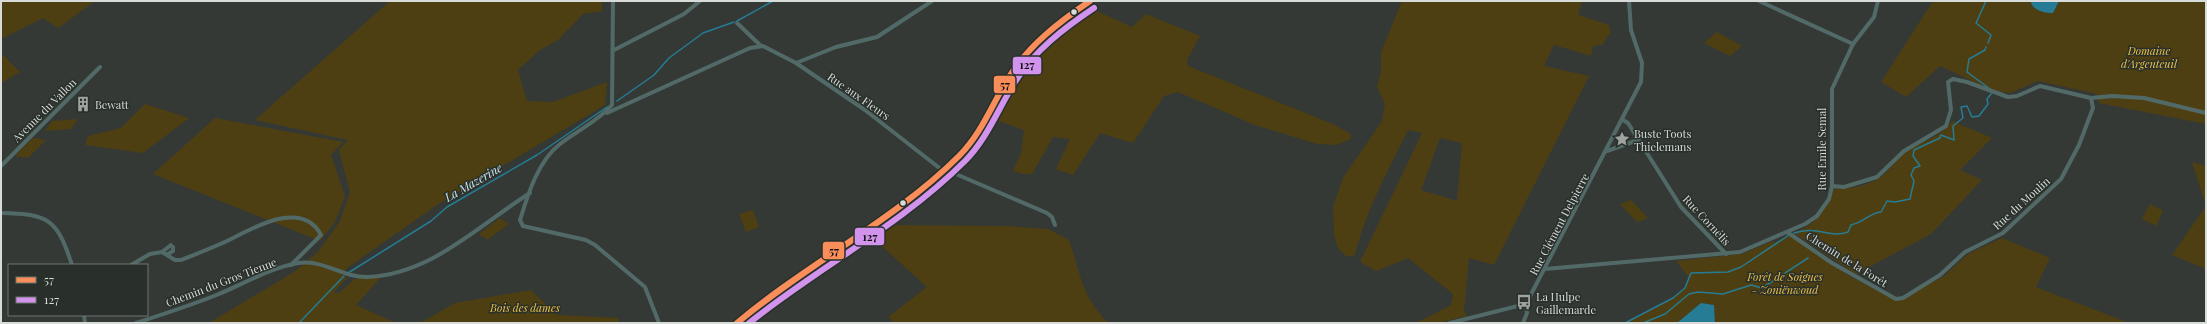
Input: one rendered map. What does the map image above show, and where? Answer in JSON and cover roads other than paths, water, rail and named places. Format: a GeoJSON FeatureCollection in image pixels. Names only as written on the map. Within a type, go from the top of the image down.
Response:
{"type":"FeatureCollection","features":[{"type":"Feature","properties":{"kind":"main road"},"geometry":{"type":"LineString","coordinates":[[737,323],[761,303],[911,195],[943,169],[975,138],[1009,76],[1023,56],[1052,28],[1090,1]]}},
{"type":"Feature","properties":{"kind":"street"},"geometry":{"type":"LineString","coordinates":[[603,115],[613,101],[613,1]]}},
{"type":"Feature","properties":{"kind":"street"},"geometry":{"type":"LineString","coordinates":[[614,50],[684,14],[700,1]]}},
{"type":"Feature","properties":{"kind":"street"},"geometry":{"type":"LineString","coordinates":[[796,63],[836,47],[876,37],[932,1]]}},
{"type":"Feature","properties":{"kind":"street","name":"Rue Clément Delpierre"},"geometry":{"type":"LineString","coordinates":[[1523,323],[1527,313],[1526,304],[1639,88],[1642,73],[1640,54],[1631,30],[1629,1]]}},
{"type":"Feature","properties":{"kind":"street"},"geometry":{"type":"LineString","coordinates":[[1759,1],[1853,44]]}},
{"type":"Feature","properties":{"kind":"street","name":"Rue Emile Semal"},"geometry":{"type":"LineString","coordinates":[[1545,269],[1726,254],[1749,250],[1788,232],[1817,216],[1829,199],[1832,186],[1832,89],[1853,44],[1871,21],[1878,1]]}},
{"type":"Feature","properties":{"kind":"street","name":"Rue aux Fleurs"},"geometry":{"type":"LineString","coordinates":[[737,23],[759,42],[760,45],[796,63],[865,110],[943,169],[1047,214],[1052,217],[1055,225]]}},
{"type":"Feature","properties":{"kind":"street"},"geometry":{"type":"LineString","coordinates":[[659,323],[645,286],[595,245],[586,240],[523,226],[520,220],[548,155],[603,115],[760,45]]}},
{"type":"Feature","properties":{"kind":"street","name":"Avenue du Vallon"},"geometry":{"type":"LineString","coordinates":[[1,166],[100,67]]}},
{"type":"Feature","properties":{"kind":"street"},"geometry":{"type":"LineString","coordinates":[[1832,186],[1844,187],[1877,177],[1904,151],[1946,126],[1950,120],[1951,111],[1948,82],[1953,80],[1965,81],[2007,97],[2016,96],[2034,87],[2040,86],[2091,98],[2112,96],[2144,98],[2206,113]]}},
{"type":"Feature","properties":{"kind":"street","name":"Rue du Moulin"},"geometry":{"type":"LineString","coordinates":[[1899,299],[1940,275],[1965,252],[2003,233],[2061,179],[2079,145],[2093,108],[2091,98]]}},
{"type":"Feature","properties":{"kind":"street","name":"Rue Cornélis"},"geometry":{"type":"LineString","coordinates":[[1623,120],[1628,123],[1681,207],[1726,254]]}},
{"type":"Feature","properties":{"kind":"street"},"geometry":{"type":"LineString","coordinates":[[1607,151],[1638,140]]}},
{"type":"Feature","properties":{"kind":"street","name":"Chemin du Gros Tienne"},"geometry":{"type":"LineString","coordinates":[[136,323],[204,300],[291,265],[307,262],[322,263],[354,276],[385,274],[405,270],[435,257],[531,192]]}},
{"type":"Feature","properties":{"kind":"street"},"geometry":{"type":"LineString","coordinates":[[1,213],[35,214],[51,221],[62,237],[72,264]]}},
{"type":"Feature","properties":{"kind":"street","name":"Chemin du Gros Tienne"},"geometry":{"type":"LineString","coordinates":[[162,252],[168,254],[175,260],[181,260],[270,221],[294,218],[307,222],[319,231],[320,235],[316,242],[291,265]]}},
{"type":"Feature","properties":{"kind":"street","name":"Chemin de la Forêt"},"geometry":{"type":"LineString","coordinates":[[1788,232],[1856,277],[1899,299]]}},
{"type":"Feature","properties":{"kind":"street"},"geometry":{"type":"LineString","coordinates":[[133,264],[150,254],[162,252],[172,246],[173,251],[168,254]]}},
{"type":"Feature","properties":{"kind":"street"},"geometry":{"type":"LineString","coordinates":[[1450,323],[1526,304]]}},
{"type":"Feature","properties":{"kind":"water"},"geometry":{"type":"Polygon","coordinates":[[[2031,1],[2059,1],[2053,13],[2043,12],[2036,9],[2033,7],[2031,1]]]}},
{"type":"Feature","properties":{"kind":"water"},"geometry":{"type":"Polygon","coordinates":[[[1701,303],[1714,305],[1715,323],[1677,323],[1701,303]]]}},
{"type":"Feature","properties":{"kind":"waterway","name":"La Mazerine"},"geometry":{"type":"LineString","coordinates":[[737,21],[773,1]]}},
{"type":"Feature","properties":{"kind":"waterway"},"geometry":{"type":"LineString","coordinates":[[1986,1],[1976,23],[1991,35],[1988,43]]}},
{"type":"Feature","properties":{"kind":"waterway","name":"La Mazerine"},"geometry":{"type":"LineString","coordinates":[[617,101],[654,75],[669,58],[703,33],[734,22]]}},
{"type":"Feature","properties":{"kind":"waterway"},"geometry":{"type":"LineString","coordinates":[[1986,47],[1985,50],[1969,59],[1967,72],[1990,89]]}},
{"type":"Feature","properties":{"kind":"waterway"},"geometry":{"type":"LineString","coordinates":[[1794,233],[1810,230],[1835,234],[1848,232],[1851,225],[1856,224],[1873,214],[1881,212],[1887,201],[1895,202],[1910,199],[1914,181],[1911,175],[1914,168],[1920,166],[1913,156],[1914,150],[1940,138],[1941,135],[1954,140],[1953,126],[1963,118],[1961,107],[1967,106],[1972,117],[1979,116],[1988,104],[1987,99],[1991,94]]}},
{"type":"Feature","properties":{"kind":"waterway","name":"La Mazerine"},"geometry":{"type":"LineString","coordinates":[[348,273],[431,221],[447,207],[537,155],[607,107]]}},
{"type":"Feature","properties":{"kind":"waterway"},"geometry":{"type":"LineString","coordinates":[[1625,323],[1673,298],[1685,288],[1691,273],[1728,272],[1741,267],[1789,235]]}},
{"type":"Feature","properties":{"kind":"waterway"},"geometry":{"type":"LineString","coordinates":[[1643,323],[1665,314],[1689,294],[1698,292],[1723,294],[1751,285],[1762,288],[1808,258]]}},
{"type":"Feature","properties":{"kind":"waterway","name":"La Mazerine"},"geometry":{"type":"LineString","coordinates":[[299,323],[344,276]]}},
{"type":"Feature","properties":{"kind":"place","name":"Bewatt"},"geometry":{"type":"Point","coordinates":[83,104]}},
{"type":"Feature","properties":{"kind":"place","name":"Buste Toots Thielemans"},"geometry":{"type":"Point","coordinates":[1622,139]}},
{"type":"Feature","properties":{"kind":"place","name":"La Hulpe Gaillemarde"},"geometry":{"type":"Point","coordinates":[1524,302]}},
{"type":"Feature","properties":{"kind":"park label","name":"Domaine d'Argenteuil"},"geometry":{"type":"Point","coordinates":[2149,56]}},
{"type":"Feature","properties":{"kind":"park label","name":"Forêt de Soignes - Zoniënwoud"},"geometry":{"type":"Point","coordinates":[1785,282]}},
{"type":"Feature","properties":{"kind":"park label","name":"Bois des dames"},"geometry":{"type":"Point","coordinates":[525,307]}}]}
